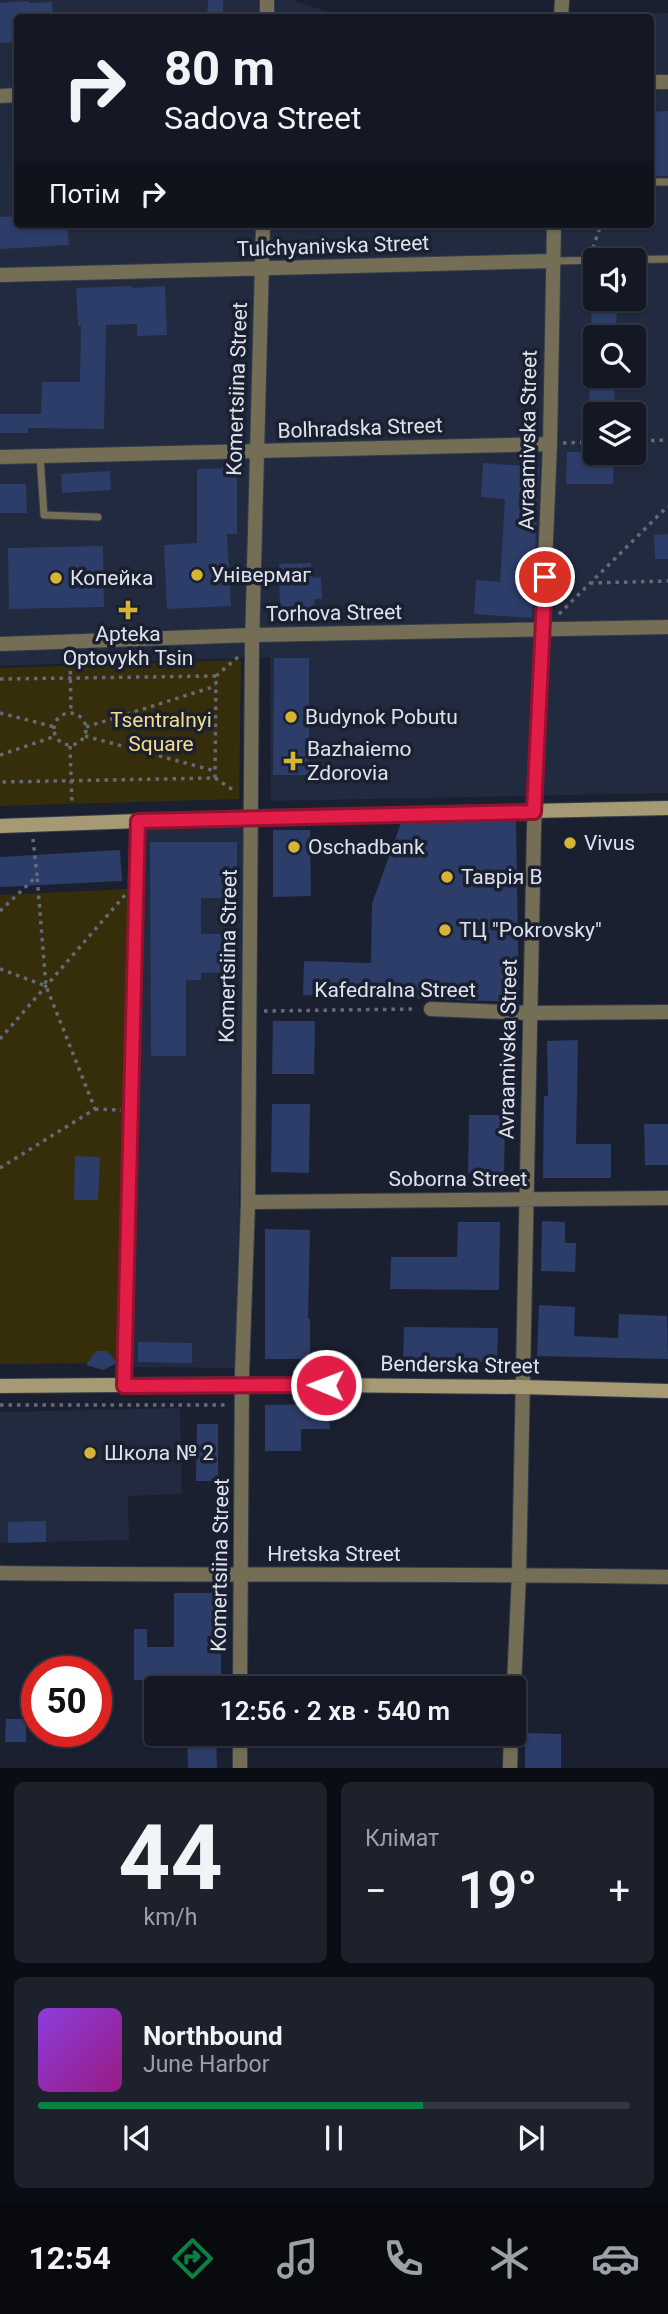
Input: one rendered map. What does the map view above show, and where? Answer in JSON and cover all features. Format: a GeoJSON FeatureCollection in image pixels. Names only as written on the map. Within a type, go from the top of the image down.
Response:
{"type":"FeatureCollection","features":[{"type":"Feature","properties":{"kind":"main road"},"geometry":{"type":"LineString","coordinates":[[0,826],[250,817],[668,808]]}},
{"type":"Feature","properties":{"kind":"main road","name":"Benderska Street"},"geometry":{"type":"LineString","coordinates":[[0,1385],[242,1384],[668,1391]]}},
{"type":"Feature","properties":{"kind":"street","name":"Komertsiina Street"},"geometry":{"type":"LineString","coordinates":[[240,1676],[242,1384],[248,1202],[252,640],[263,228]]}},
{"type":"Feature","properties":{"kind":"street","name":"Avraamivska Street"},"geometry":{"type":"LineString","coordinates":[[514,1676],[519,1574],[534,812],[550,444],[554,228]]}},
{"type":"Feature","properties":{"kind":"street","name":"Tulchyanivska Street"},"geometry":{"type":"LineString","coordinates":[[0,275],[552,261]]}},
{"type":"Feature","properties":{"kind":"street","name":"Bolhradska Street"},"geometry":{"type":"LineString","coordinates":[[0,457],[550,444]]}},
{"type":"Feature","properties":{"kind":"street","name":"Torhova Street"},"geometry":{"type":"LineString","coordinates":[[0,644],[252,640],[668,627]]}},
{"type":"Feature","properties":{"kind":"street","name":"Kafedralna Street"},"geometry":{"type":"LineString","coordinates":[[431,1009],[529,1013],[668,1012]]}},
{"type":"Feature","properties":{"kind":"street","name":"Soborna Street"},"geometry":{"type":"LineString","coordinates":[[248,1202],[668,1198]]}},
{"type":"Feature","properties":{"kind":"street","name":"Hretska Street"},"geometry":{"type":"LineString","coordinates":[[0,1573],[241,1576],[519,1574],[668,1577]]}},
{"type":"Feature","properties":{"kind":"street"},"geometry":{"type":"LineString","coordinates":[[240,1746],[240,1768]]}},
{"type":"Feature","properties":{"kind":"street"},"geometry":{"type":"LineString","coordinates":[[510,1768],[511,1746]]}},
{"type":"Feature","properties":{"kind":"lane","name":"Tulchyanivska Street"},"geometry":{"type":"LineString","coordinates":[[646,259],[668,259]]}},
{"type":"Feature","properties":{"kind":"lane","name":"Tulchyanivska Street"},"geometry":{"type":"LineString","coordinates":[[552,261],[583,260]]}},
{"type":"Feature","properties":{"kind":"lane"},"geometry":{"type":"LineString","coordinates":[[40,456],[44,515],[98,517]]}},
{"type":"Feature","properties":{"kind":"lane"},"geometry":{"type":"LineString","coordinates":[[124,1386],[138,821]]}},
{"type":"Feature","properties":{"kind":"path"},"geometry":{"type":"LineString","coordinates":[[593,248],[600,228]]}},
{"type":"Feature","properties":{"kind":"path"},"geometry":{"type":"LineString","coordinates":[[646,441],[668,440]]}},
{"type":"Feature","properties":{"kind":"path"},"geometry":{"type":"LineString","coordinates":[[550,444],[583,443]]}},
{"type":"Feature","properties":{"kind":"path"},"geometry":{"type":"LineString","coordinates":[[543,631],[668,506]]}},
{"type":"Feature","properties":{"kind":"path"},"geometry":{"type":"LineString","coordinates":[[590,583],[668,581]]}},
{"type":"Feature","properties":{"kind":"path"},"geometry":{"type":"LineString","coordinates":[[0,679],[216,676],[252,640]]}},
{"type":"Feature","properties":{"kind":"path"},"geometry":{"type":"LineString","coordinates":[[70,641],[72,713]]}},
{"type":"Feature","properties":{"kind":"path"},"geometry":{"type":"LineString","coordinates":[[215,778],[216,676]]}},
{"type":"Feature","properties":{"kind":"path"},"geometry":{"type":"LineString","coordinates":[[86,727],[216,686]]}},
{"type":"Feature","properties":{"kind":"path"},"geometry":{"type":"LineString","coordinates":[[0,713],[55,727]]}},
{"type":"Feature","properties":{"kind":"path"},"geometry":{"type":"LineString","coordinates":[[72,713],[82,718],[86,727],[85,736],[77,744],[65,744],[56,736],[55,727],[63,715],[72,713]]}},
{"type":"Feature","properties":{"kind":"path"},"geometry":{"type":"LineString","coordinates":[[0,755],[56,736]]}},
{"type":"Feature","properties":{"kind":"path"},"geometry":{"type":"LineString","coordinates":[[85,736],[215,771]]}},
{"type":"Feature","properties":{"kind":"path"},"geometry":{"type":"LineString","coordinates":[[71,745],[72,804]]}},
{"type":"Feature","properties":{"kind":"path"},"geometry":{"type":"LineString","coordinates":[[0,782],[215,778],[251,801]]}},
{"type":"Feature","properties":{"kind":"path"},"geometry":{"type":"LineString","coordinates":[[31,825],[46,986],[95,1109]]}},
{"type":"Feature","properties":{"kind":"path"},"geometry":{"type":"LineString","coordinates":[[0,911],[37,876]]}},
{"type":"Feature","properties":{"kind":"path"},"geometry":{"type":"LineString","coordinates":[[0,1039],[137,881]]}},
{"type":"Feature","properties":{"kind":"path"},"geometry":{"type":"LineString","coordinates":[[0,969],[46,986]]}},
{"type":"Feature","properties":{"kind":"path","name":"Kafedralna Street"},"geometry":{"type":"LineString","coordinates":[[248,1011],[431,1009]]}},
{"type":"Feature","properties":{"kind":"path"},"geometry":{"type":"LineString","coordinates":[[0,1168],[95,1109],[131,1110]]}},
{"type":"Feature","properties":{"kind":"path"},"geometry":{"type":"LineString","coordinates":[[0,1405],[236,1405]]}},
{"type":"Feature","properties":{"kind":"shaded area"},"geometry":{"type":"Polygon","coordinates":[[[0,0],[292,0],[335,14],[14,14],[14,228],[654,228],[654,14],[612,14],[668,13],[668,793],[271,801],[270,657],[0,666],[0,0]]]}},
{"type":"Feature","properties":{"kind":"shaded area"},"geometry":{"type":"Polygon","coordinates":[[[246,824],[236,1368],[131,1367],[140,827],[246,824]]]}},
{"type":"Feature","properties":{"kind":"shaded area","name":"Школа № 2"},"geometry":{"type":"Polygon","coordinates":[[[180,1408],[182,1494],[128,1496],[129,1540],[0,1543],[0,1412],[180,1408]]]}},
{"type":"Feature","properties":{"kind":"green space","name":"Tsentralnyi Square"},"geometry":{"type":"Polygon","coordinates":[[[241,660],[239,799],[0,806],[0,668],[241,660]]]}},
{"type":"Feature","properties":{"kind":"green space"},"geometry":{"type":"Polygon","coordinates":[[[128,889],[120,1363],[0,1364],[0,895],[128,889]]]}},
{"type":"Feature","properties":{"kind":"building"},"geometry":{"type":"Polygon","coordinates":[[[208,0],[223,0],[223,14],[207,14],[208,0]]]}},
{"type":"Feature","properties":{"kind":"building"},"geometry":{"type":"Polygon","coordinates":[[[52,2],[53,14],[14,14],[14,42],[0,43],[0,3],[52,2]]]}},
{"type":"Feature","properties":{"kind":"building"},"geometry":{"type":"Polygon","coordinates":[[[668,111],[668,176],[654,176],[654,112],[668,111]]]}},
{"type":"Feature","properties":{"kind":"building"},"geometry":{"type":"Polygon","coordinates":[[[14,216],[14,228],[67,228],[69,245],[0,249],[0,217],[14,216]]]}},
{"type":"Feature","properties":{"kind":"building"},"geometry":{"type":"Polygon","coordinates":[[[165,286],[167,335],[137,336],[137,324],[106,325],[104,429],[28,428],[28,433],[0,433],[0,414],[41,414],[42,382],[80,382],[81,326],[78,326],[76,288],[165,286]]]}},
{"type":"Feature","properties":{"kind":"building"},"geometry":{"type":"Polygon","coordinates":[[[592,311],[617,311],[616,325],[591,325],[592,311]]]}},
{"type":"Feature","properties":{"kind":"building"},"geometry":{"type":"Polygon","coordinates":[[[590,388],[615,388],[614,402],[589,402],[590,388]]]}},
{"type":"Feature","properties":{"kind":"building"},"geometry":{"type":"Polygon","coordinates":[[[567,452],[583,452],[583,465],[614,465],[613,484],[566,484],[567,452]]]}},
{"type":"Feature","properties":{"kind":"building"},"geometry":{"type":"Polygon","coordinates":[[[483,463],[539,467],[532,618],[474,614],[476,580],[500,582],[505,499],[481,497],[483,463]]]}},
{"type":"Feature","properties":{"kind":"building"},"geometry":{"type":"Polygon","coordinates":[[[237,468],[237,534],[227,534],[231,606],[167,609],[164,545],[197,543],[197,469],[237,468]]]}},
{"type":"Feature","properties":{"kind":"building"},"geometry":{"type":"Polygon","coordinates":[[[110,471],[111,490],[62,493],[61,474],[110,471]]]}},
{"type":"Feature","properties":{"kind":"building"},"geometry":{"type":"Polygon","coordinates":[[[0,484],[26,484],[27,513],[0,513],[0,484]]]}},
{"type":"Feature","properties":{"kind":"building"},"geometry":{"type":"Polygon","coordinates":[[[668,534],[668,559],[655,559],[654,535],[668,534]]]}},
{"type":"Feature","properties":{"kind":"building","name":"Копейка"},"geometry":{"type":"Polygon","coordinates":[[[103,546],[104,607],[9,609],[8,548],[103,546]]]}},
{"type":"Feature","properties":{"kind":"building"},"geometry":{"type":"Polygon","coordinates":[[[311,563],[312,578],[321,577],[322,599],[314,599],[315,611],[280,612],[279,564],[311,563]]]}},
{"type":"Feature","properties":{"kind":"building","name":"Budynok Pobutu"},"geometry":{"type":"Polygon","coordinates":[[[274,658],[309,658],[309,775],[273,775],[274,658]]]}},
{"type":"Feature","properties":{"kind":"building","name":"ТЦ \"Pokrovsky\""},"geometry":{"type":"Polygon","coordinates":[[[516,821],[519,1002],[303,995],[304,961],[371,963],[372,904],[401,823],[516,821]]]}},
{"type":"Feature","properties":{"kind":"building"},"geometry":{"type":"Polygon","coordinates":[[[273,830],[310,830],[311,896],[273,897],[273,830]]]}},
{"type":"Feature","properties":{"kind":"building"},"geometry":{"type":"Polygon","coordinates":[[[150,842],[237,842],[237,898],[201,898],[201,934],[229,934],[228,972],[201,973],[201,980],[186,980],[186,1056],[151,1056],[150,842]]]}},
{"type":"Feature","properties":{"kind":"building"},"geometry":{"type":"Polygon","coordinates":[[[120,850],[122,881],[0,887],[0,857],[120,850]]]}},
{"type":"Feature","properties":{"kind":"building"},"geometry":{"type":"Polygon","coordinates":[[[273,1021],[315,1021],[314,1074],[272,1074],[273,1021]]]}},
{"type":"Feature","properties":{"kind":"building"},"geometry":{"type":"Polygon","coordinates":[[[578,1040],[576,1144],[611,1144],[611,1178],[543,1178],[544,1096],[548,1096],[547,1041],[578,1040]]]}},
{"type":"Feature","properties":{"kind":"building"},"geometry":{"type":"Polygon","coordinates":[[[272,1104],[310,1104],[309,1173],[271,1172],[272,1104]]]}},
{"type":"Feature","properties":{"kind":"building"},"geometry":{"type":"Polygon","coordinates":[[[469,1115],[505,1115],[504,1174],[468,1173],[469,1115]]]}},
{"type":"Feature","properties":{"kind":"building"},"geometry":{"type":"Polygon","coordinates":[[[644,1124],[668,1124],[668,1165],[645,1165],[644,1124]]]}},
{"type":"Feature","properties":{"kind":"building"},"geometry":{"type":"Polygon","coordinates":[[[75,1156],[100,1157],[98,1200],[74,1200],[75,1156]]]}},
{"type":"Feature","properties":{"kind":"building"},"geometry":{"type":"Polygon","coordinates":[[[542,1221],[565,1222],[565,1243],[576,1243],[575,1272],[541,1271],[542,1221]]]}},
{"type":"Feature","properties":{"kind":"building"},"geometry":{"type":"Polygon","coordinates":[[[458,1222],[500,1222],[499,1290],[390,1289],[391,1257],[457,1257],[458,1222]]]}},
{"type":"Feature","properties":{"kind":"building"},"geometry":{"type":"Polygon","coordinates":[[[265,1229],[310,1230],[310,1359],[265,1359],[265,1229]]]}},
{"type":"Feature","properties":{"kind":"building"},"geometry":{"type":"Polygon","coordinates":[[[539,1305],[575,1307],[574,1336],[618,1338],[619,1314],[667,1316],[668,1359],[537,1356],[539,1305]]]}},
{"type":"Feature","properties":{"kind":"building"},"geometry":{"type":"Polygon","coordinates":[[[404,1327],[498,1328],[497,1362],[403,1361],[404,1327]]]}},
{"type":"Feature","properties":{"kind":"building"},"geometry":{"type":"Polygon","coordinates":[[[138,1342],[192,1343],[192,1363],[138,1362],[138,1342]]]}},
{"type":"Feature","properties":{"kind":"building"},"geometry":{"type":"Polygon","coordinates":[[[96,1351],[107,1351],[117,1363],[103,1370],[86,1365],[96,1351]]]}},
{"type":"Feature","properties":{"kind":"building"},"geometry":{"type":"Polygon","coordinates":[[[329,1404],[330,1429],[301,1429],[301,1451],[265,1451],[265,1405],[329,1404]]]}},
{"type":"Feature","properties":{"kind":"building"},"geometry":{"type":"Polygon","coordinates":[[[197,1424],[218,1424],[218,1481],[196,1481],[197,1424]]]}},
{"type":"Feature","properties":{"kind":"building"},"geometry":{"type":"Polygon","coordinates":[[[46,1521],[46,1542],[8,1543],[8,1522],[46,1521]]]}},
{"type":"Feature","properties":{"kind":"building"},"geometry":{"type":"Polygon","coordinates":[[[174,1593],[221,1593],[221,1676],[144,1676],[144,1680],[134,1680],[134,1629],[147,1629],[147,1647],[174,1647],[174,1593]]]}},
{"type":"Feature","properties":{"kind":"building"},"geometry":{"type":"Polygon","coordinates":[[[6,1719],[21,1719],[21,1742],[5,1742],[6,1719]]]}},
{"type":"Feature","properties":{"kind":"building"},"geometry":{"type":"Polygon","coordinates":[[[526,1733],[561,1734],[561,1768],[525,1768],[526,1733]]]}},
{"type":"Feature","properties":{"kind":"building"},"geometry":{"type":"Polygon","coordinates":[[[187,1746],[216,1746],[217,1768],[188,1768],[187,1746]]]}},
{"type":"Feature","properties":{"kind":"place","name":"Універмаг"},"geometry":{"type":"Point","coordinates":[197,575]}},
{"type":"Feature","properties":{"kind":"place","name":"Копейка"},"geometry":{"type":"Point","coordinates":[56,578]}},
{"type":"Feature","properties":{"kind":"place","name":"Apteka Optovykh Tsin"},"geometry":{"type":"Point","coordinates":[128,610]}},
{"type":"Feature","properties":{"kind":"place","name":"Budynok Pobutu"},"geometry":{"type":"Point","coordinates":[291,717]}},
{"type":"Feature","properties":{"kind":"place","name":"Bazhaiemo Zdorovia"},"geometry":{"type":"Point","coordinates":[293,761]}},
{"type":"Feature","properties":{"kind":"place","name":"Vivus"},"geometry":{"type":"Point","coordinates":[570,843]}},
{"type":"Feature","properties":{"kind":"place","name":"Oschadbank"},"geometry":{"type":"Point","coordinates":[294,847]}},
{"type":"Feature","properties":{"kind":"place","name":"Таврія В"},"geometry":{"type":"Point","coordinates":[447,877]}},
{"type":"Feature","properties":{"kind":"place","name":"ТЦ \"Pokrovsky\""},"geometry":{"type":"Point","coordinates":[445,930]}},
{"type":"Feature","properties":{"kind":"place","name":"Школа № 2"},"geometry":{"type":"Point","coordinates":[90,1453]}},
{"type":"Feature","properties":{"kind":"route"},"geometry":{"type":"LineString","coordinates":[[326,1385],[124,1386],[138,821],[534,812],[545,577]]}}]}
